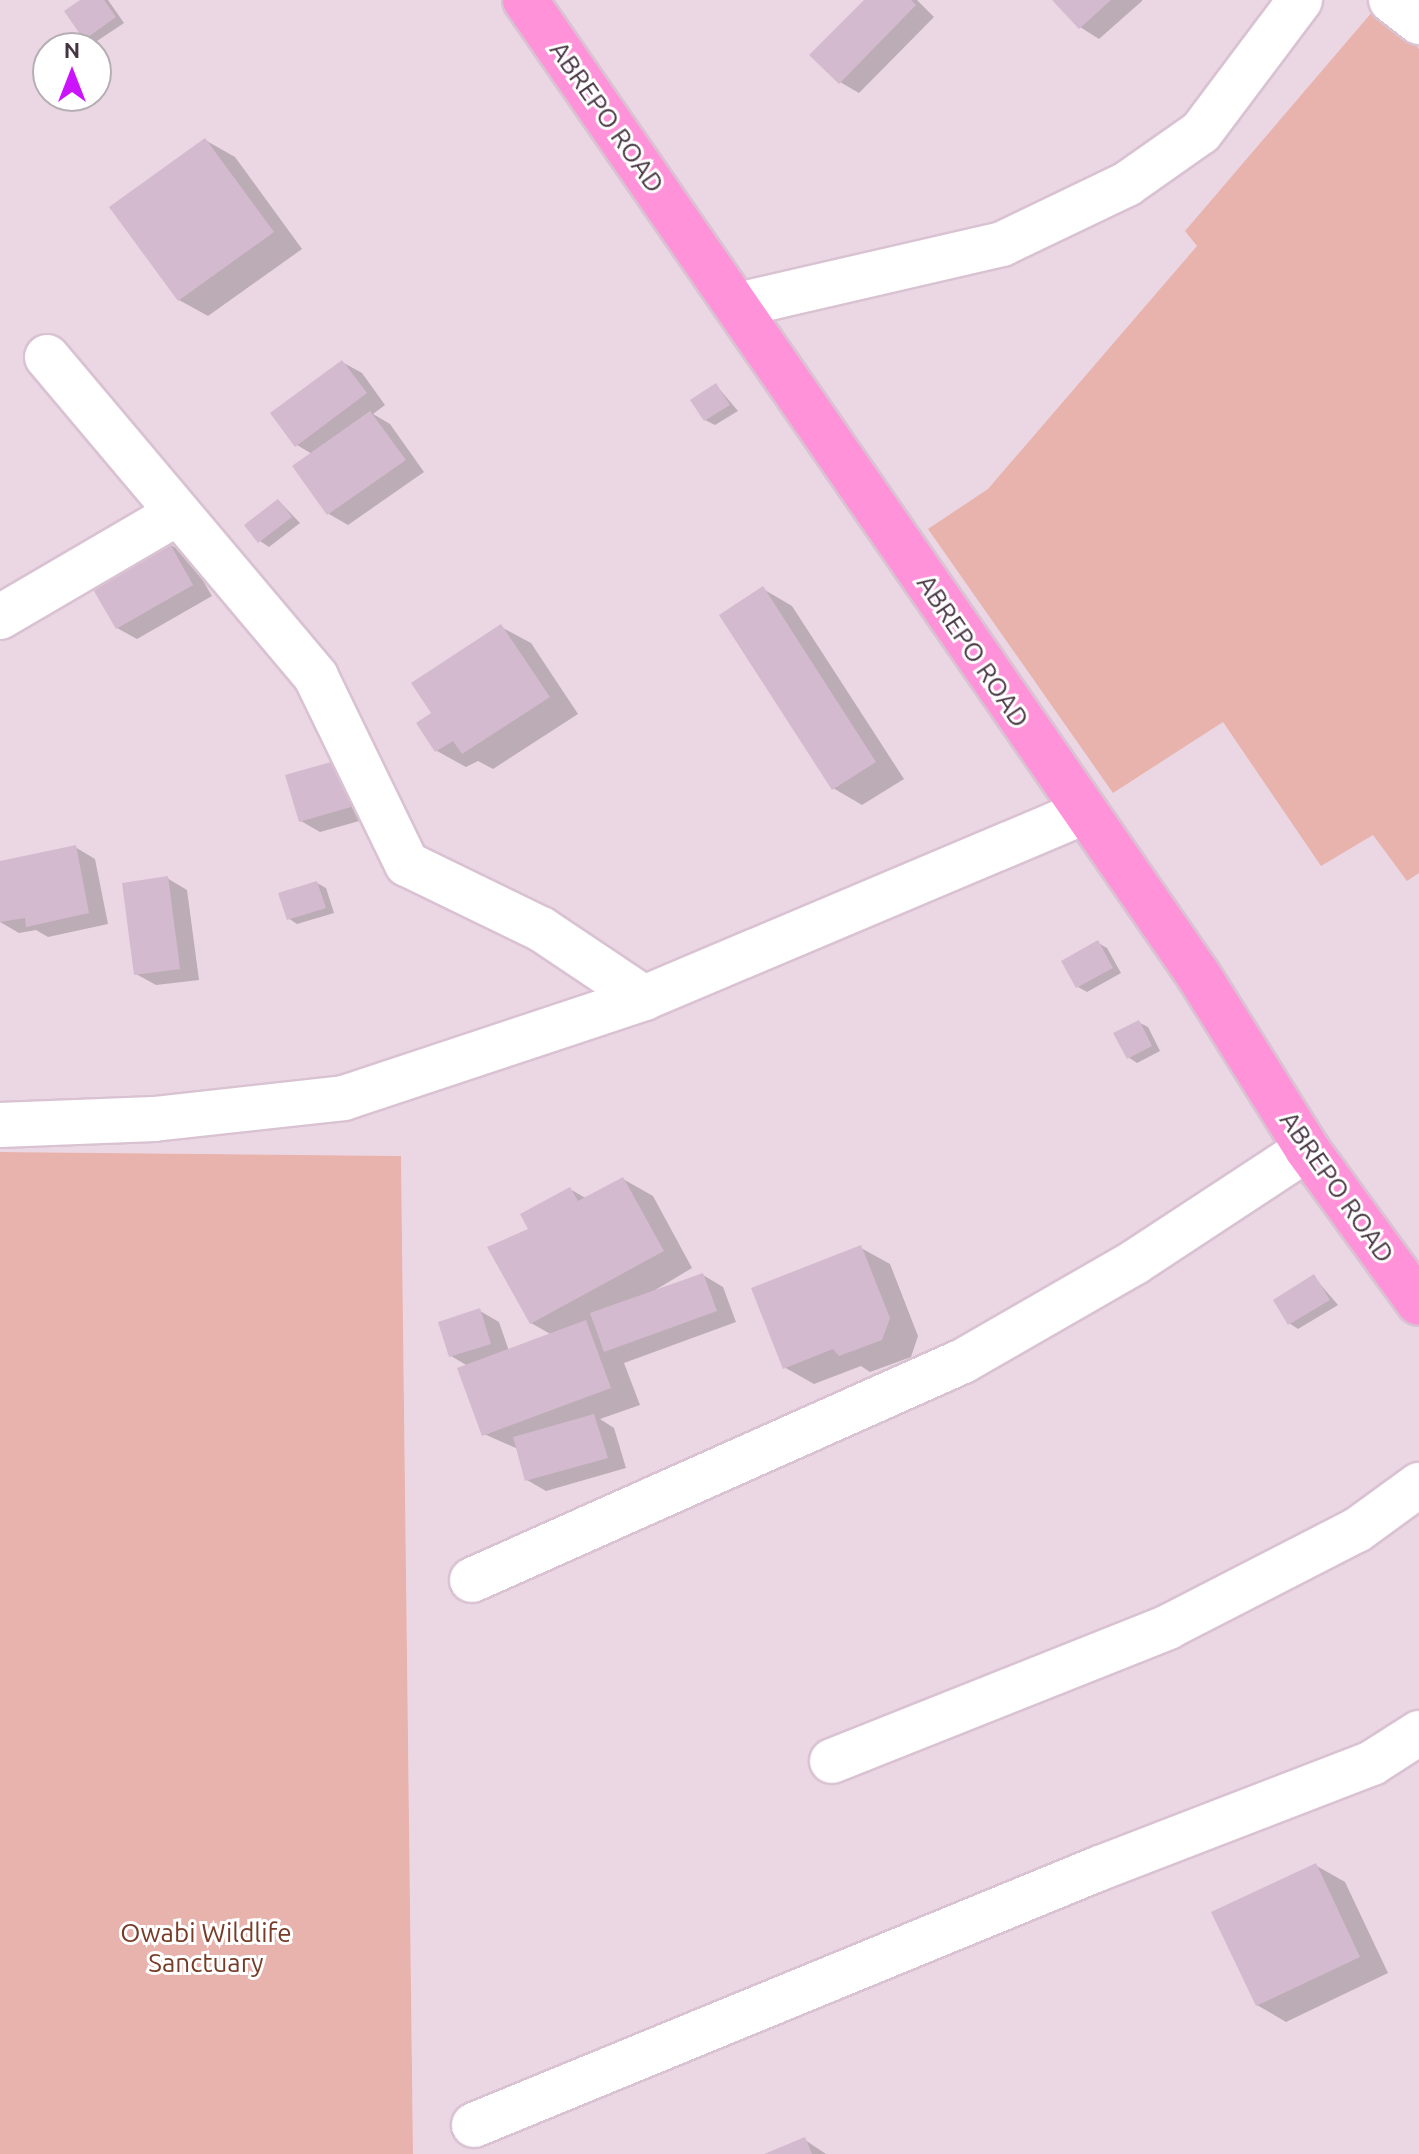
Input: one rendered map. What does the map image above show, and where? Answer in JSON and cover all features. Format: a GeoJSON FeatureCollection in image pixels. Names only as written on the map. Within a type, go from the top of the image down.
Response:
{"type":"FeatureCollection","features":[{"type":"Feature","properties":{"kind":"main road","name":"ABREPO ROAD"},"geometry":{"type":"LineString","coordinates":[[525,0],[738,305],[1083,813],[1199,976],[1307,1149],[1419,1303]]}},
{"type":"Feature","properties":{"kind":"street"},"geometry":{"type":"LineString","coordinates":[[738,305],[1002,244],[1127,184],[1201,132],[1300,0]]}},
{"type":"Feature","properties":{"kind":"street"},"geometry":{"type":"LineString","coordinates":[[1391,0],[1419,22]]}},
{"type":"Feature","properties":{"kind":"street"},"geometry":{"type":"LineString","coordinates":[[47,357],[316,677],[407,864],[541,929],[644,998]]}},
{"type":"Feature","properties":{"kind":"street"},"geometry":{"type":"LineString","coordinates":[[0,617],[178,513]]}},
{"type":"Feature","properties":{"kind":"street"},"geometry":{"type":"LineString","coordinates":[[0,1125],[154,1119],[344,1098],[644,998],[1083,813]]}},
{"type":"Feature","properties":{"kind":"street"},"geometry":{"type":"LineString","coordinates":[[472,1580],[963,1361],[1135,1262],[1307,1149]]}},
{"type":"Feature","properties":{"kind":"street"},"geometry":{"type":"LineString","coordinates":[[832,1761],[1168,1627],[1357,1530],[1419,1485]]}},
{"type":"Feature","properties":{"kind":"street"},"geometry":{"type":"LineString","coordinates":[[474,2125],[1085,1874],[1372,1763],[1419,1733]]}},
{"type":"Feature","properties":{"kind":"shaded area"},"geometry":{"type":"Polygon","coordinates":[[[0,0],[1419,0],[1419,2154],[413,2154],[401,1156],[0,1152],[0,0]]]}},
{"type":"Feature","properties":{"kind":"green space"},"geometry":{"type":"Polygon","coordinates":[[[1373,11],[1401,26],[1419,49],[1419,873],[1407,881],[1373,835],[1321,866],[1223,722],[1113,793],[928,529],[988,489],[1197,246],[1185,231],[1373,11]]]}},
{"type":"Feature","properties":{"kind":"green space","name":"Owabi Wildlife Sanctuary"},"geometry":{"type":"Polygon","coordinates":[[[0,1152],[401,1156],[413,2154],[0,2154],[0,1152]]]}},
{"type":"Feature","properties":{"kind":"building"},"geometry":{"type":"Polygon","coordinates":[[[80,0],[104,0],[116,17],[95,32],[78,32],[64,11],[80,0]]]}},
{"type":"Feature","properties":{"kind":"building"},"geometry":{"type":"Polygon","coordinates":[[[864,0],[911,0],[916,5],[839,84],[809,55],[864,0]]]}},
{"type":"Feature","properties":{"kind":"building"},"geometry":{"type":"Polygon","coordinates":[[[1052,0],[1111,0],[1079,29],[1052,0]]]}},
{"type":"Feature","properties":{"kind":"building"},"geometry":{"type":"Polygon","coordinates":[[[205,138],[274,232],[178,301],[109,207],[205,138]]]}},
{"type":"Feature","properties":{"kind":"building"},"geometry":{"type":"Polygon","coordinates":[[[342,360],[367,393],[295,447],[270,413],[342,360]]]}},
{"type":"Feature","properties":{"kind":"building"},"geometry":{"type":"Polygon","coordinates":[[[716,383],[730,405],[704,421],[690,400],[716,383]]]}},
{"type":"Feature","properties":{"kind":"building"},"geometry":{"type":"Polygon","coordinates":[[[370,411],[406,460],[327,515],[292,466],[370,411]]]}},
{"type":"Feature","properties":{"kind":"building"},"geometry":{"type":"Polygon","coordinates":[[[278,499],[292,517],[258,543],[244,525],[278,499]]]}},
{"type":"Feature","properties":{"kind":"building"},"geometry":{"type":"Polygon","coordinates":[[[169,542],[193,585],[116,629],[91,586],[169,542]]]}},
{"type":"Feature","properties":{"kind":"building"},"geometry":{"type":"Polygon","coordinates":[[[763,586],[876,762],[832,790],[719,615],[763,586]]]}},
{"type":"Feature","properties":{"kind":"building"},"geometry":{"type":"Polygon","coordinates":[[[501,624],[550,697],[462,754],[453,741],[435,752],[416,723],[431,713],[411,683],[501,624]]]}},
{"type":"Feature","properties":{"kind":"building"},"geometry":{"type":"Polygon","coordinates":[[[338,760],[351,807],[299,822],[285,775],[338,760]]]}},
{"type":"Feature","properties":{"kind":"building"},"geometry":{"type":"Polygon","coordinates":[[[76,845],[89,913],[26,927],[25,918],[0,922],[0,861],[76,845]]]}},
{"type":"Feature","properties":{"kind":"building"},"geometry":{"type":"Polygon","coordinates":[[[168,876],[180,969],[134,975],[122,883],[168,876]]]}},
{"type":"Feature","properties":{"kind":"building"},"geometry":{"type":"Polygon","coordinates":[[[317,881],[326,908],[287,920],[278,893],[317,881]]]}},
{"type":"Feature","properties":{"kind":"building"},"geometry":{"type":"Polygon","coordinates":[[[1098,940],[1113,968],[1076,988],[1061,961],[1098,940]]]}},
{"type":"Feature","properties":{"kind":"building"},"geometry":{"type":"Polygon","coordinates":[[[1139,1020],[1152,1046],[1127,1059],[1113,1033],[1139,1020]]]}},
{"type":"Feature","properties":{"kind":"building"},"geometry":{"type":"Polygon","coordinates":[[[623,1177],[664,1251],[530,1324],[487,1247],[528,1229],[520,1214],[570,1187],[578,1201],[623,1177]]]}},
{"type":"Feature","properties":{"kind":"building"},"geometry":{"type":"Polygon","coordinates":[[[861,1245],[890,1318],[882,1340],[839,1356],[833,1349],[783,1369],[751,1288],[861,1245]]]}},
{"type":"Feature","properties":{"kind":"building"},"geometry":{"type":"Polygon","coordinates":[[[703,1273],[717,1311],[604,1352],[590,1313],[703,1273]]]}},
{"type":"Feature","properties":{"kind":"building"},"geometry":{"type":"Polygon","coordinates":[[[1314,1274],[1330,1300],[1288,1325],[1273,1300],[1314,1274]]]}},
{"type":"Feature","properties":{"kind":"building"},"geometry":{"type":"Polygon","coordinates":[[[480,1308],[491,1344],[449,1357],[438,1322],[480,1308]]]}},
{"type":"Feature","properties":{"kind":"building"},"geometry":{"type":"Polygon","coordinates":[[[586,1320],[611,1388],[482,1436],[457,1368],[586,1320]]]}},
{"type":"Feature","properties":{"kind":"building"},"geometry":{"type":"Polygon","coordinates":[[[594,1414],[608,1458],[525,1481],[513,1437],[594,1414]]]}},
{"type":"Feature","properties":{"kind":"building"},"geometry":{"type":"Polygon","coordinates":[[[1316,1863],[1360,1957],[1256,2006],[1211,1912],[1316,1863]]]}},
{"type":"Feature","properties":{"kind":"building"},"geometry":{"type":"Polygon","coordinates":[[[805,2137],[812,2154],[764,2154],[805,2137]]]}}]}
